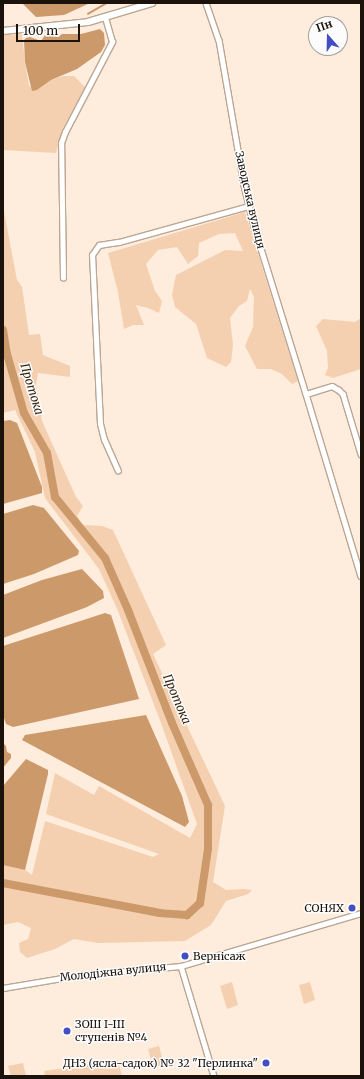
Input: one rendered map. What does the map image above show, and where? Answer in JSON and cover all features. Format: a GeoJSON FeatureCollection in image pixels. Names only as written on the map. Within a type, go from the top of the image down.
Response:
{"type":"FeatureCollection","features":[{"type":"Feature","properties":{"kind":"street"},"geometry":{"type":"LineString","coordinates":[[5,31],[71,25],[152,3]]}},
{"type":"Feature","properties":{"kind":"street","name":"Заводська вулиця"},"geometry":{"type":"LineString","coordinates":[[206,3],[219,40],[249,206],[266,268],[361,576]]}},
{"type":"Feature","properties":{"kind":"street"},"geometry":{"type":"LineString","coordinates":[[63,278],[61,143],[65,132],[112,42],[105,17]]}},
{"type":"Feature","properties":{"kind":"street"},"geometry":{"type":"LineString","coordinates":[[118,471],[104,440],[100,424],[92,255],[99,245],[120,242],[249,206]]}},
{"type":"Feature","properties":{"kind":"street"},"geometry":{"type":"LineString","coordinates":[[306,394],[332,386],[343,394],[361,454]]}},
{"type":"Feature","properties":{"kind":"street","name":"Молодіжна вулиця"},"geometry":{"type":"LineString","coordinates":[[3,988],[80,975],[181,966],[361,913]]}},
{"type":"Feature","properties":{"kind":"street"},"geometry":{"type":"LineString","coordinates":[[181,966],[214,1076]]}},
{"type":"Feature","properties":{"kind":"shaded area"},"geometry":{"type":"Polygon","coordinates":[[[22,3],[90,3],[64,15],[36,17],[22,3]]]}},
{"type":"Feature","properties":{"kind":"shaded area"},"geometry":{"type":"Polygon","coordinates":[[[100,29],[104,33],[105,45],[101,52],[77,69],[51,80],[37,90],[32,91],[25,62],[24,40],[26,38],[30,37],[41,41],[45,35],[58,37],[62,34],[81,34],[100,29]]]}},
{"type":"Feature","properties":{"kind":"shaded area"},"geometry":{"type":"Polygon","coordinates":[[[22,34],[29,86],[37,90],[51,80],[63,76],[74,76],[86,88],[63,128],[56,153],[3,150],[3,35],[22,34]]]}},
{"type":"Feature","properties":{"kind":"shaded area"},"geometry":{"type":"Polygon","coordinates":[[[3,206],[17,280],[22,287],[29,335],[40,334],[43,355],[70,366],[70,377],[38,373],[36,385],[42,421],[76,497],[83,506],[77,516],[83,525],[102,526],[113,530],[166,645],[153,654],[225,806],[213,882],[226,890],[252,890],[248,894],[226,901],[211,925],[185,941],[98,943],[74,939],[55,949],[27,958],[20,952],[19,943],[28,939],[31,928],[18,922],[3,925],[3,865],[25,870],[32,875],[45,821],[153,857],[159,854],[46,814],[55,773],[94,795],[99,786],[190,838],[197,824],[161,723],[118,611],[99,569],[45,498],[35,452],[15,410],[3,413],[3,206]]]}},
{"type":"Feature","properties":{"kind":"shaded area"},"geometry":{"type":"Polygon","coordinates":[[[245,212],[298,381],[292,384],[282,374],[271,369],[257,369],[245,346],[253,327],[254,297],[250,289],[247,301],[239,306],[230,318],[233,345],[231,362],[226,367],[207,358],[196,324],[175,307],[172,295],[176,275],[225,250],[243,251],[235,233],[219,234],[199,243],[198,256],[188,264],[177,247],[158,250],[146,264],[155,291],[162,301],[159,313],[136,305],[144,325],[133,325],[124,329],[118,292],[108,253],[245,212]]]}},
{"type":"Feature","properties":{"kind":"shaded area"},"geometry":{"type":"Polygon","coordinates":[[[361,318],[361,369],[333,378],[325,375],[328,368],[327,351],[316,326],[323,319],[355,322],[361,318]]]}},
{"type":"Feature","properties":{"kind":"shaded area"},"geometry":{"type":"Polygon","coordinates":[[[10,420],[17,423],[42,487],[42,493],[3,504],[3,421],[10,420]]]}},
{"type":"Feature","properties":{"kind":"shaded area"},"geometry":{"type":"Polygon","coordinates":[[[33,505],[44,508],[79,551],[78,555],[34,574],[3,584],[3,514],[33,505]]]}},
{"type":"Feature","properties":{"kind":"shaded area"},"geometry":{"type":"Polygon","coordinates":[[[82,569],[103,591],[104,598],[87,607],[3,638],[3,595],[42,580],[82,569]]]}},
{"type":"Feature","properties":{"kind":"shaded area"},"geometry":{"type":"Polygon","coordinates":[[[105,613],[111,615],[139,699],[13,727],[6,724],[3,715],[3,646],[105,613]]]}},
{"type":"Feature","properties":{"kind":"shaded area"},"geometry":{"type":"Polygon","coordinates":[[[146,715],[182,796],[189,822],[185,827],[22,740],[25,735],[146,715]]]}},
{"type":"Feature","properties":{"kind":"shaded area"},"geometry":{"type":"Polygon","coordinates":[[[3,743],[6,746],[7,752],[11,754],[11,758],[3,768],[3,743]]]}},
{"type":"Feature","properties":{"kind":"shaded area"},"geometry":{"type":"Polygon","coordinates":[[[26,759],[48,770],[48,774],[25,870],[3,865],[3,786],[26,759]]]}},
{"type":"Feature","properties":{"kind":"shaded area"},"geometry":{"type":"Polygon","coordinates":[[[232,982],[238,1005],[227,1009],[220,986],[232,982]]]}},
{"type":"Feature","properties":{"kind":"shaded area"},"geometry":{"type":"Polygon","coordinates":[[[310,982],[315,1000],[304,1004],[299,985],[310,982]]]}},
{"type":"Feature","properties":{"kind":"shaded area"},"geometry":{"type":"Polygon","coordinates":[[[159,1046],[164,1065],[153,1067],[148,1049],[159,1046]]]}},
{"type":"Feature","properties":{"kind":"shaded area"},"geometry":{"type":"Polygon","coordinates":[[[118,1060],[122,1076],[45,1076],[44,1071],[118,1060]]]}},
{"type":"Feature","properties":{"kind":"shaded area"},"geometry":{"type":"Polygon","coordinates":[[[23,1063],[26,1076],[11,1076],[8,1066],[23,1063]]]}},
{"type":"Feature","properties":{"kind":"waterway"},"geometry":{"type":"LineString","coordinates":[[88,14],[107,3]]}},
{"type":"Feature","properties":{"kind":"waterway","name":"Протока"},"geometry":{"type":"LineString","coordinates":[[3,330],[7,354],[24,413],[47,453],[55,497],[105,558],[128,610],[172,723],[208,805],[208,849],[200,903],[187,915],[160,913],[3,883]]}},
{"type":"Feature","properties":{"kind":"place","name":"СОНЯХ"},"geometry":{"type":"Point","coordinates":[352,908]}},
{"type":"Feature","properties":{"kind":"place","name":"Вернісаж"},"geometry":{"type":"Point","coordinates":[185,956]}},
{"type":"Feature","properties":{"kind":"place","name":"ЗОШ І-ІІІ ступенів №4"},"geometry":{"type":"Point","coordinates":[67,1031]}},
{"type":"Feature","properties":{"kind":"place","name":"ДНЗ (ясла-садок) № 32 \"Перлинка\""},"geometry":{"type":"Point","coordinates":[266,1063]}}]}
